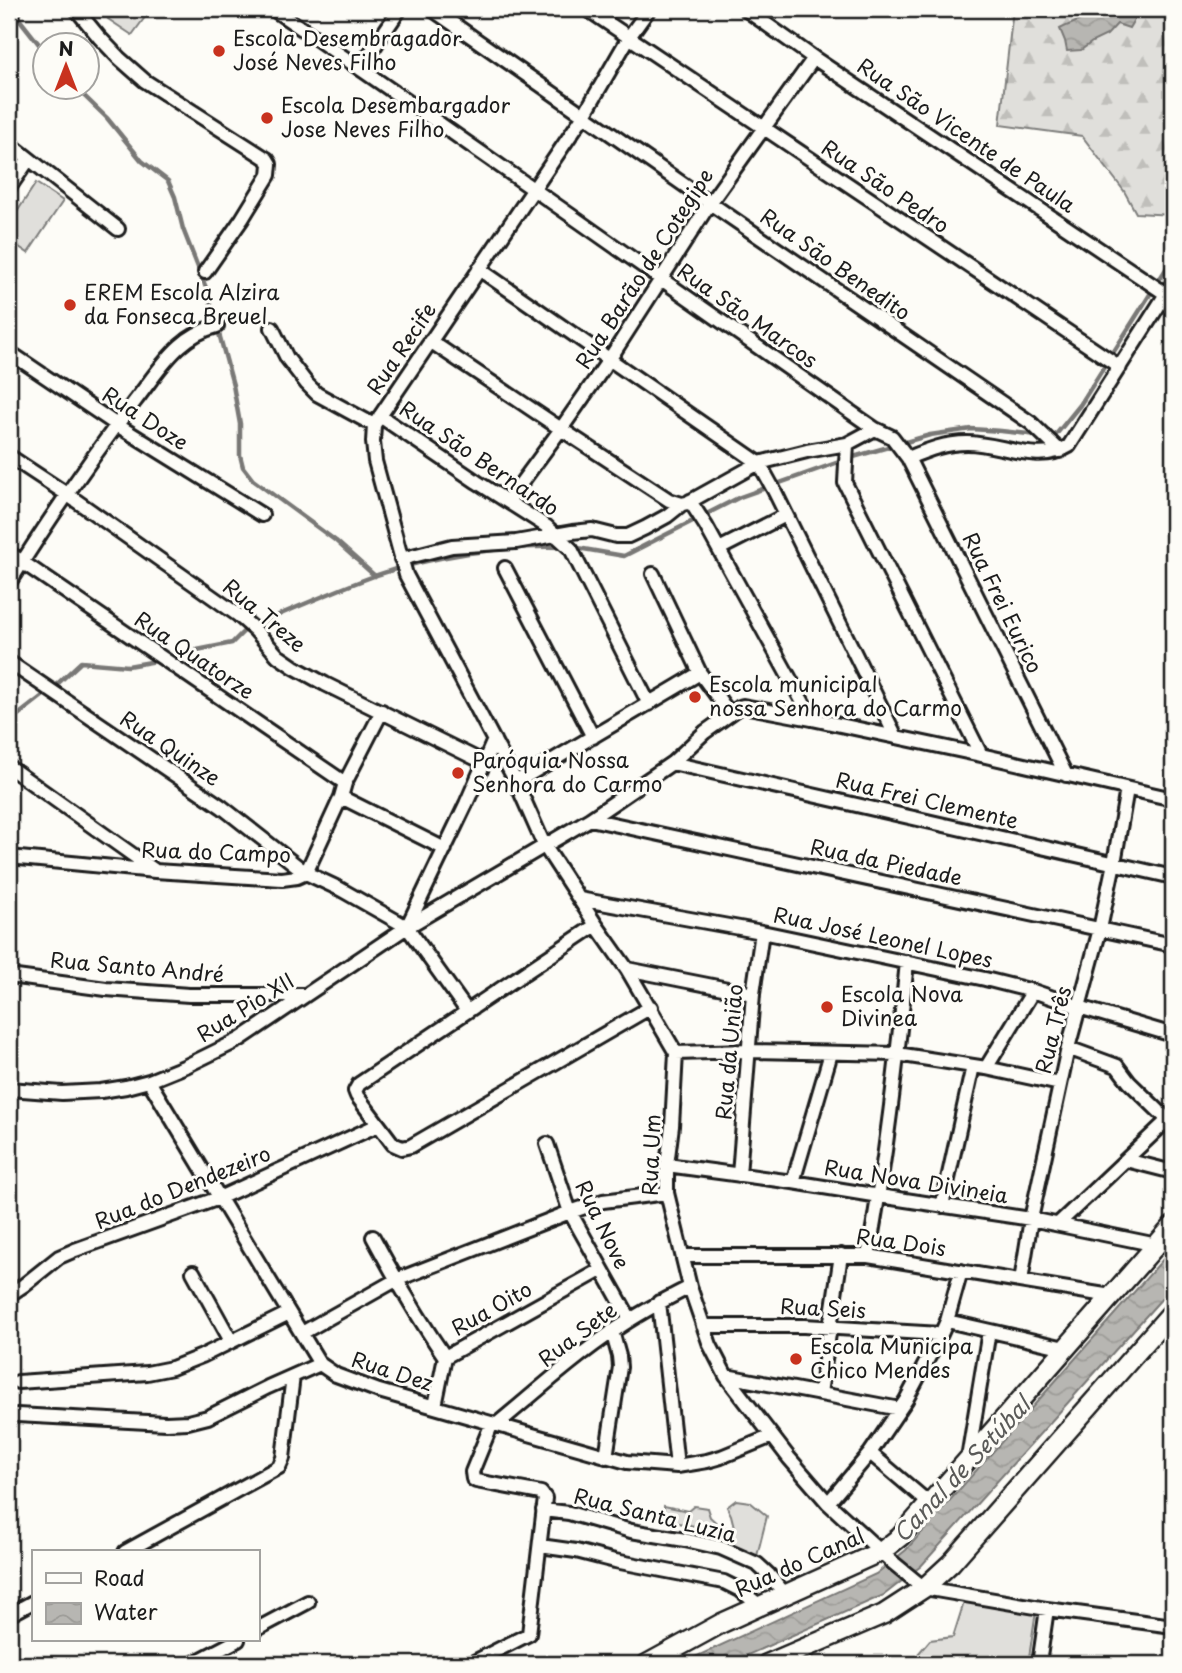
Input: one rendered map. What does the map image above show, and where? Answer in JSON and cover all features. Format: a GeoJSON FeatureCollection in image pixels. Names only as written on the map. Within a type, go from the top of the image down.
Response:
{"type":"FeatureCollection","features":[{"type":"Feature","properties":{"kind":"street"},"geometry":{"type":"LineString","coordinates":[[9,14],[12,9]]}},
{"type":"Feature","properties":{"kind":"street"},"geometry":{"type":"LineString","coordinates":[[76,9],[119,58],[145,81],[267,159],[270,164],[269,175],[205,272]]}},
{"type":"Feature","properties":{"kind":"street"},"geometry":{"type":"LineString","coordinates":[[273,9],[475,147],[533,190]]}},
{"type":"Feature","properties":{"kind":"street"},"geometry":{"type":"LineString","coordinates":[[360,68],[400,9]]}},
{"type":"Feature","properties":{"kind":"street"},"geometry":{"type":"LineString","coordinates":[[432,9],[584,114]]}},
{"type":"Feature","properties":{"kind":"street"},"geometry":{"type":"LineString","coordinates":[[587,9],[629,37]]}},
{"type":"Feature","properties":{"kind":"street","name":"Rua Recife"},"geometry":{"type":"LineString","coordinates":[[494,740],[403,565],[375,461],[373,442],[377,420],[584,114],[629,37],[649,9]]}},
{"type":"Feature","properties":{"kind":"street","name":"Rua São Vicente de Paula"},"geometry":{"type":"LineString","coordinates":[[745,9],[1146,281],[1167,289]]}},
{"type":"Feature","properties":{"kind":"street","name":"Rua São Pedro"},"geometry":{"type":"LineString","coordinates":[[629,37],[1112,362]]}},
{"type":"Feature","properties":{"kind":"street","name":"Rua Barão de Cotegipe"},"geometry":{"type":"LineString","coordinates":[[508,501],[609,360],[710,203],[814,58]]}},
{"type":"Feature","properties":{"kind":"street","name":"Rua São Benedito"},"geometry":{"type":"LineString","coordinates":[[584,114],[1031,423],[1057,448]]}},
{"type":"Feature","properties":{"kind":"street"},"geometry":{"type":"LineString","coordinates":[[9,143],[118,229]]}},
{"type":"Feature","properties":{"kind":"street"},"geometry":{"type":"LineString","coordinates":[[9,188],[29,159]]}},
{"type":"Feature","properties":{"kind":"street","name":"Rua São Marcos"},"geometry":{"type":"LineString","coordinates":[[533,190],[875,429],[892,437],[906,454]]}},
{"type":"Feature","properties":{"kind":"street"},"geometry":{"type":"LineString","coordinates":[[479,269],[759,463],[896,737]]}},
{"type":"Feature","properties":{"kind":"street"},"geometry":{"type":"LineString","coordinates":[[906,454],[938,446],[968,443],[1030,454],[1046,454],[1069,446],[1112,362],[1167,289]]}},
{"type":"Feature","properties":{"kind":"street"},"geometry":{"type":"LineString","coordinates":[[9,583],[158,370],[178,348],[204,329],[217,326]]}},
{"type":"Feature","properties":{"kind":"street","name":"Rua São Bernardo"},"geometry":{"type":"LineString","coordinates":[[272,328],[287,358],[317,394],[377,420],[546,526],[571,548],[649,704]]}},
{"type":"Feature","properties":{"kind":"street"},"geometry":{"type":"LineString","coordinates":[[430,341],[669,500],[689,504],[706,526],[812,719]]}},
{"type":"Feature","properties":{"kind":"street","name":"Rua Doze"},"geometry":{"type":"LineString","coordinates":[[9,352],[117,425],[262,515]]}},
{"type":"Feature","properties":{"kind":"street"},"geometry":{"type":"LineString","coordinates":[[403,565],[452,546],[516,542],[592,530],[628,536],[759,463],[807,451],[847,447],[875,429]]}},
{"type":"Feature","properties":{"kind":"street"},"geometry":{"type":"LineString","coordinates":[[847,447],[846,489],[981,755]]}},
{"type":"Feature","properties":{"kind":"street","name":"Rua Frei Eurico"},"geometry":{"type":"LineString","coordinates":[[906,454],[1066,775]]}},
{"type":"Feature","properties":{"kind":"street","name":"Rua Treze"},"geometry":{"type":"LineString","coordinates":[[9,456],[238,615],[278,656],[294,667],[485,762]]}},
{"type":"Feature","properties":{"kind":"street"},"geometry":{"type":"LineString","coordinates":[[719,550],[786,515]]}},
{"type":"Feature","properties":{"kind":"street","name":"Rua Quatorze"},"geometry":{"type":"LineString","coordinates":[[9,553],[345,783]]}},
{"type":"Feature","properties":{"kind":"street"},"geometry":{"type":"LineString","coordinates":[[505,568],[593,737]]}},
{"type":"Feature","properties":{"kind":"street"},"geometry":{"type":"LineString","coordinates":[[653,573],[700,673],[730,714],[743,706],[812,719],[1173,799]]}},
{"type":"Feature","properties":{"kind":"street","name":"Rua Quinze"},"geometry":{"type":"LineString","coordinates":[[9,662],[222,807],[306,873]]}},
{"type":"Feature","properties":{"kind":"street"},"geometry":{"type":"LineString","coordinates":[[516,782],[700,673]]}},
{"type":"Feature","properties":{"kind":"street"},"geometry":{"type":"LineString","coordinates":[[306,873],[345,783],[382,711]]}},
{"type":"Feature","properties":{"kind":"street","name":"Rua Pio XII"},"geometry":{"type":"LineString","coordinates":[[9,1089],[75,1093],[126,1087],[186,1066],[239,1040],[407,927],[590,819],[671,764],[705,732],[730,714]]}},
{"type":"Feature","properties":{"kind":"street"},"geometry":{"type":"LineString","coordinates":[[467,1011],[407,927],[494,740]]}},
{"type":"Feature","properties":{"kind":"street"},"geometry":{"type":"LineString","coordinates":[[494,740],[544,845],[627,969],[676,1053],[748,1051],[897,1054],[980,1067],[1060,1084]]}},
{"type":"Feature","properties":{"kind":"street","name":"Rua Frei Clemente"},"geometry":{"type":"LineString","coordinates":[[671,764],[1173,877]]}},
{"type":"Feature","properties":{"kind":"street"},"geometry":{"type":"LineString","coordinates":[[9,767],[155,871]]}},
{"type":"Feature","properties":{"kind":"street","name":"Rua Três"},"geometry":{"type":"LineString","coordinates":[[1021,1281],[1031,1219],[1060,1084],[1100,929],[1127,789]]}},
{"type":"Feature","properties":{"kind":"street"},"geometry":{"type":"LineString","coordinates":[[341,797],[445,849]]}},
{"type":"Feature","properties":{"kind":"street","name":"Rua da Piedade"},"geometry":{"type":"LineString","coordinates":[[590,819],[1173,945]]}},
{"type":"Feature","properties":{"kind":"street","name":"Rua do Campo"},"geometry":{"type":"LineString","coordinates":[[9,858],[282,879],[306,873],[407,927]]}},
{"type":"Feature","properties":{"kind":"street","name":"Rua José Leonel Lopes"},"geometry":{"type":"LineString","coordinates":[[579,899],[762,932],[985,979],[1033,991],[1173,1035]]}},
{"type":"Feature","properties":{"kind":"street"},"geometry":{"type":"LineString","coordinates":[[596,925],[357,1085],[357,1096],[393,1144],[401,1148],[411,1146],[651,1007]]}},
{"type":"Feature","properties":{"kind":"street","name":"Rua da União"},"geometry":{"type":"LineString","coordinates":[[739,1175],[753,994],[762,932]]}},
{"type":"Feature","properties":{"kind":"street"},"geometry":{"type":"LineString","coordinates":[[868,1256],[879,1196],[907,962]]}},
{"type":"Feature","properties":{"kind":"street"},"geometry":{"type":"LineString","coordinates":[[627,969],[753,994]]}},
{"type":"Feature","properties":{"kind":"street","name":"Rua Santo André"},"geometry":{"type":"LineString","coordinates":[[9,976],[106,989],[189,995],[304,995]]}},
{"type":"Feature","properties":{"kind":"street"},"geometry":{"type":"LineString","coordinates":[[942,1206],[980,1067],[1033,991]]}},
{"type":"Feature","properties":{"kind":"street"},"geometry":{"type":"LineString","coordinates":[[1058,1224],[1171,1118],[1129,1082],[1117,1066],[1068,1048]]}},
{"type":"Feature","properties":{"kind":"street","name":"Rua Um"},"geometry":{"type":"LineString","coordinates":[[676,1053],[667,1193],[690,1287],[709,1345],[726,1376],[805,1478],[828,1503],[919,1584]]}},
{"type":"Feature","properties":{"kind":"street"},"geometry":{"type":"LineString","coordinates":[[793,1182],[831,1053]]}},
{"type":"Feature","properties":{"kind":"street","name":"Rua Dez"},"geometry":{"type":"LineString","coordinates":[[149,1081],[320,1364],[331,1372],[379,1391],[627,1462],[677,1466],[721,1457],[772,1436]]}},
{"type":"Feature","properties":{"kind":"street","name":"Rua do Dendezeiro"},"geometry":{"type":"LineString","coordinates":[[9,1295],[67,1254],[219,1198],[377,1125]]}},
{"type":"Feature","properties":{"kind":"street","name":"Rua Nove"},"geometry":{"type":"LineString","coordinates":[[547,1144],[570,1212],[630,1320]]}},
{"type":"Feature","properties":{"kind":"street"},"geometry":{"type":"LineString","coordinates":[[1126,1160],[1173,1172]]}},
{"type":"Feature","properties":{"kind":"street","name":"Rua Nova Divineia"},"geometry":{"type":"LineString","coordinates":[[667,1165],[1031,1219],[1157,1245]]}},
{"type":"Feature","properties":{"kind":"street"},"geometry":{"type":"LineString","coordinates":[[302,1333],[396,1280],[570,1212],[603,1201],[667,1193]]}},
{"type":"Feature","properties":{"kind":"street","name":"Rua do Canal"},"geometry":{"type":"LineString","coordinates":[[647,1664],[722,1623],[785,1594],[886,1556],[1173,1226]]}},
{"type":"Feature","properties":{"kind":"street"},"geometry":{"type":"LineString","coordinates":[[373,1237],[396,1280],[445,1357]]}},
{"type":"Feature","properties":{"kind":"street"},"geometry":{"type":"LineString","coordinates":[[820,1393],[841,1255]]}},
{"type":"Feature","properties":{"kind":"street","name":"Rua Dois"},"geometry":{"type":"LineString","coordinates":[[683,1256],[868,1256],[1111,1296]]}},
{"type":"Feature","properties":{"kind":"street","name":"Rua Oito"},"geometry":{"type":"LineString","coordinates":[[435,1406],[445,1357],[601,1270]]}},
{"type":"Feature","properties":{"kind":"street"},"geometry":{"type":"LineString","coordinates":[[828,1503],[870,1453],[900,1409],[941,1335],[961,1271]]}},
{"type":"Feature","properties":{"kind":"street"},"geometry":{"type":"LineString","coordinates":[[193,1272],[231,1341]]}},
{"type":"Feature","properties":{"kind":"street","name":"Rua Sete"},"geometry":{"type":"LineString","coordinates":[[494,1424],[612,1331],[659,1302],[690,1287]]}},
{"type":"Feature","properties":{"kind":"street"},"geometry":{"type":"LineString","coordinates":[[659,1302],[677,1466]]}},
{"type":"Feature","properties":{"kind":"street"},"geometry":{"type":"LineString","coordinates":[[766,1664],[884,1614],[919,1584],[951,1563],[1173,1311]]}},
{"type":"Feature","properties":{"kind":"street"},"geometry":{"type":"LineString","coordinates":[[18,1382],[148,1373],[202,1356],[289,1313]]}},
{"type":"Feature","properties":{"kind":"street"},"geometry":{"type":"LineString","coordinates":[[947,1321],[1065,1348]]}},
{"type":"Feature","properties":{"kind":"street","name":"Rua Seis"},"geometry":{"type":"LineString","coordinates":[[703,1326],[830,1328],[941,1335]]}},
{"type":"Feature","properties":{"kind":"street"},"geometry":{"type":"LineString","coordinates":[[606,1457],[620,1367],[612,1331]]}},
{"type":"Feature","properties":{"kind":"street"},"geometry":{"type":"LineString","coordinates":[[967,1461],[989,1331]]}},
{"type":"Feature","properties":{"kind":"street"},"geometry":{"type":"LineString","coordinates":[[17,1415],[188,1422],[208,1417],[320,1364]]}},
{"type":"Feature","properties":{"kind":"street"},"geometry":{"type":"LineString","coordinates":[[129,1550],[276,1470],[281,1463],[293,1376]]}},
{"type":"Feature","properties":{"kind":"street"},"geometry":{"type":"LineString","coordinates":[[726,1376],[900,1409]]}},
{"type":"Feature","properties":{"kind":"street"},"geometry":{"type":"LineString","coordinates":[[470,1664],[529,1634],[545,1497],[541,1493],[473,1479],[472,1472],[494,1424]]}},
{"type":"Feature","properties":{"kind":"street"},"geometry":{"type":"LineString","coordinates":[[870,1453],[930,1504]]}},
{"type":"Feature","properties":{"kind":"street","name":"Rua Santa Luzia"},"geometry":{"type":"LineString","coordinates":[[543,1510],[569,1513],[631,1531],[721,1548],[757,1564],[785,1594]]}},
{"type":"Feature","properties":{"kind":"street"},"geometry":{"type":"LineString","coordinates":[[540,1546],[724,1582],[740,1590],[760,1606]]}},
{"type":"Feature","properties":{"kind":"street"},"geometry":{"type":"LineString","coordinates":[[919,1584],[1047,1609],[1173,1626]]}},
{"type":"Feature","properties":{"kind":"street"},"geometry":{"type":"LineString","coordinates":[[259,1628],[308,1602]]}},
{"type":"Feature","properties":{"kind":"street"},"geometry":{"type":"LineString","coordinates":[[9,1615],[32,1603]]}},
{"type":"Feature","properties":{"kind":"street"},"geometry":{"type":"LineString","coordinates":[[1039,1664],[1047,1609]]}},
{"type":"Feature","properties":{"kind":"street"},"geometry":{"type":"LineString","coordinates":[[192,1664],[234,1642]]}},
{"type":"Feature","properties":{"kind":"green space"},"geometry":{"type":"Polygon","coordinates":[[[115,9],[151,9],[132,35],[108,19],[115,9]]]}},
{"type":"Feature","properties":{"kind":"green space"},"geometry":{"type":"Polygon","coordinates":[[[1013,9],[1173,9],[1173,215],[1136,213],[1124,191],[1082,136],[1000,125],[1013,9]]]}},
{"type":"Feature","properties":{"kind":"green space"},"geometry":{"type":"Polygon","coordinates":[[[36,183],[63,201],[28,253],[9,240],[9,224],[36,183]]]}},
{"type":"Feature","properties":{"kind":"green space"},"geometry":{"type":"Polygon","coordinates":[[[736,1500],[750,1502],[767,1516],[756,1560],[699,1538],[694,1526],[663,1520],[664,1506],[688,1511],[694,1506],[707,1508],[710,1517],[722,1528],[734,1527],[727,1507],[736,1500]]]}},
{"type":"Feature","properties":{"kind":"green space"},"geometry":{"type":"Polygon","coordinates":[[[966,1596],[1036,1611],[1028,1664],[920,1664],[918,1654],[930,1640],[953,1637],[966,1596]]]}},
{"type":"Feature","properties":{"kind":"water"},"geometry":{"type":"Polygon","coordinates":[[[1099,9],[1128,9],[1135,18],[1129,28],[1117,24],[1107,35],[1081,50],[1067,51],[1060,29],[1099,9]]]}},
{"type":"Feature","properties":{"kind":"water"},"geometry":{"type":"Polygon","coordinates":[[[1173,1248],[1173,1286],[921,1566],[884,1595],[727,1664],[680,1664],[876,1574],[906,1550],[1173,1248]]]}},
{"type":"Feature","properties":{"kind":"waterway"},"geometry":{"type":"LineString","coordinates":[[20,20],[32,35]]}},
{"type":"Feature","properties":{"kind":"waterway"},"geometry":{"type":"LineString","coordinates":[[90,102],[142,161],[168,181],[175,197],[183,229],[208,293],[233,385],[240,424],[240,455],[243,467],[253,480],[336,541],[375,576]]}},
{"type":"Feature","properties":{"kind":"waterway"},"geometry":{"type":"LineString","coordinates":[[1050,436],[1054,437],[1080,405],[1173,258]]}},
{"type":"Feature","properties":{"kind":"waterway"},"geometry":{"type":"LineString","coordinates":[[572,547],[624,556],[740,497],[850,458],[930,435],[971,429],[1038,435]]}},
{"type":"Feature","properties":{"kind":"waterway"},"geometry":{"type":"LineString","coordinates":[[170,659],[192,651],[232,643],[246,629],[396,569],[492,550],[563,547]]}},
{"type":"Feature","properties":{"kind":"waterway"},"geometry":{"type":"LineString","coordinates":[[9,722],[81,662],[128,666],[162,660]]}},
{"type":"Feature","properties":{"kind":"place","name":"Escola Desembragador José Neves Filho"},"geometry":{"type":"Point","coordinates":[219,51]}},
{"type":"Feature","properties":{"kind":"place","name":"Escola Desembargador Jose Neves Filho"},"geometry":{"type":"Point","coordinates":[267,118]}},
{"type":"Feature","properties":{"kind":"place","name":"EREM Escola Alzira da Fonseca Breuel"},"geometry":{"type":"Point","coordinates":[70,305]}},
{"type":"Feature","properties":{"kind":"place","name":"Escola municipal nossa Senhora do Carmo"},"geometry":{"type":"Point","coordinates":[695,697]}},
{"type":"Feature","properties":{"kind":"place","name":"Paróquia Nossa Senhora do Carmo"},"geometry":{"type":"Point","coordinates":[458,773]}},
{"type":"Feature","properties":{"kind":"place","name":"Escola Nova Divinea"},"geometry":{"type":"Point","coordinates":[827,1007]}},
{"type":"Feature","properties":{"kind":"place","name":"Escola Municipa Chico Mendes"},"geometry":{"type":"Point","coordinates":[796,1359]}},
{"type":"Feature","properties":{"kind":"water label","name":"Canal de Setúbal"},"geometry":{"type":"Point","coordinates":[962,1470]}}]}
